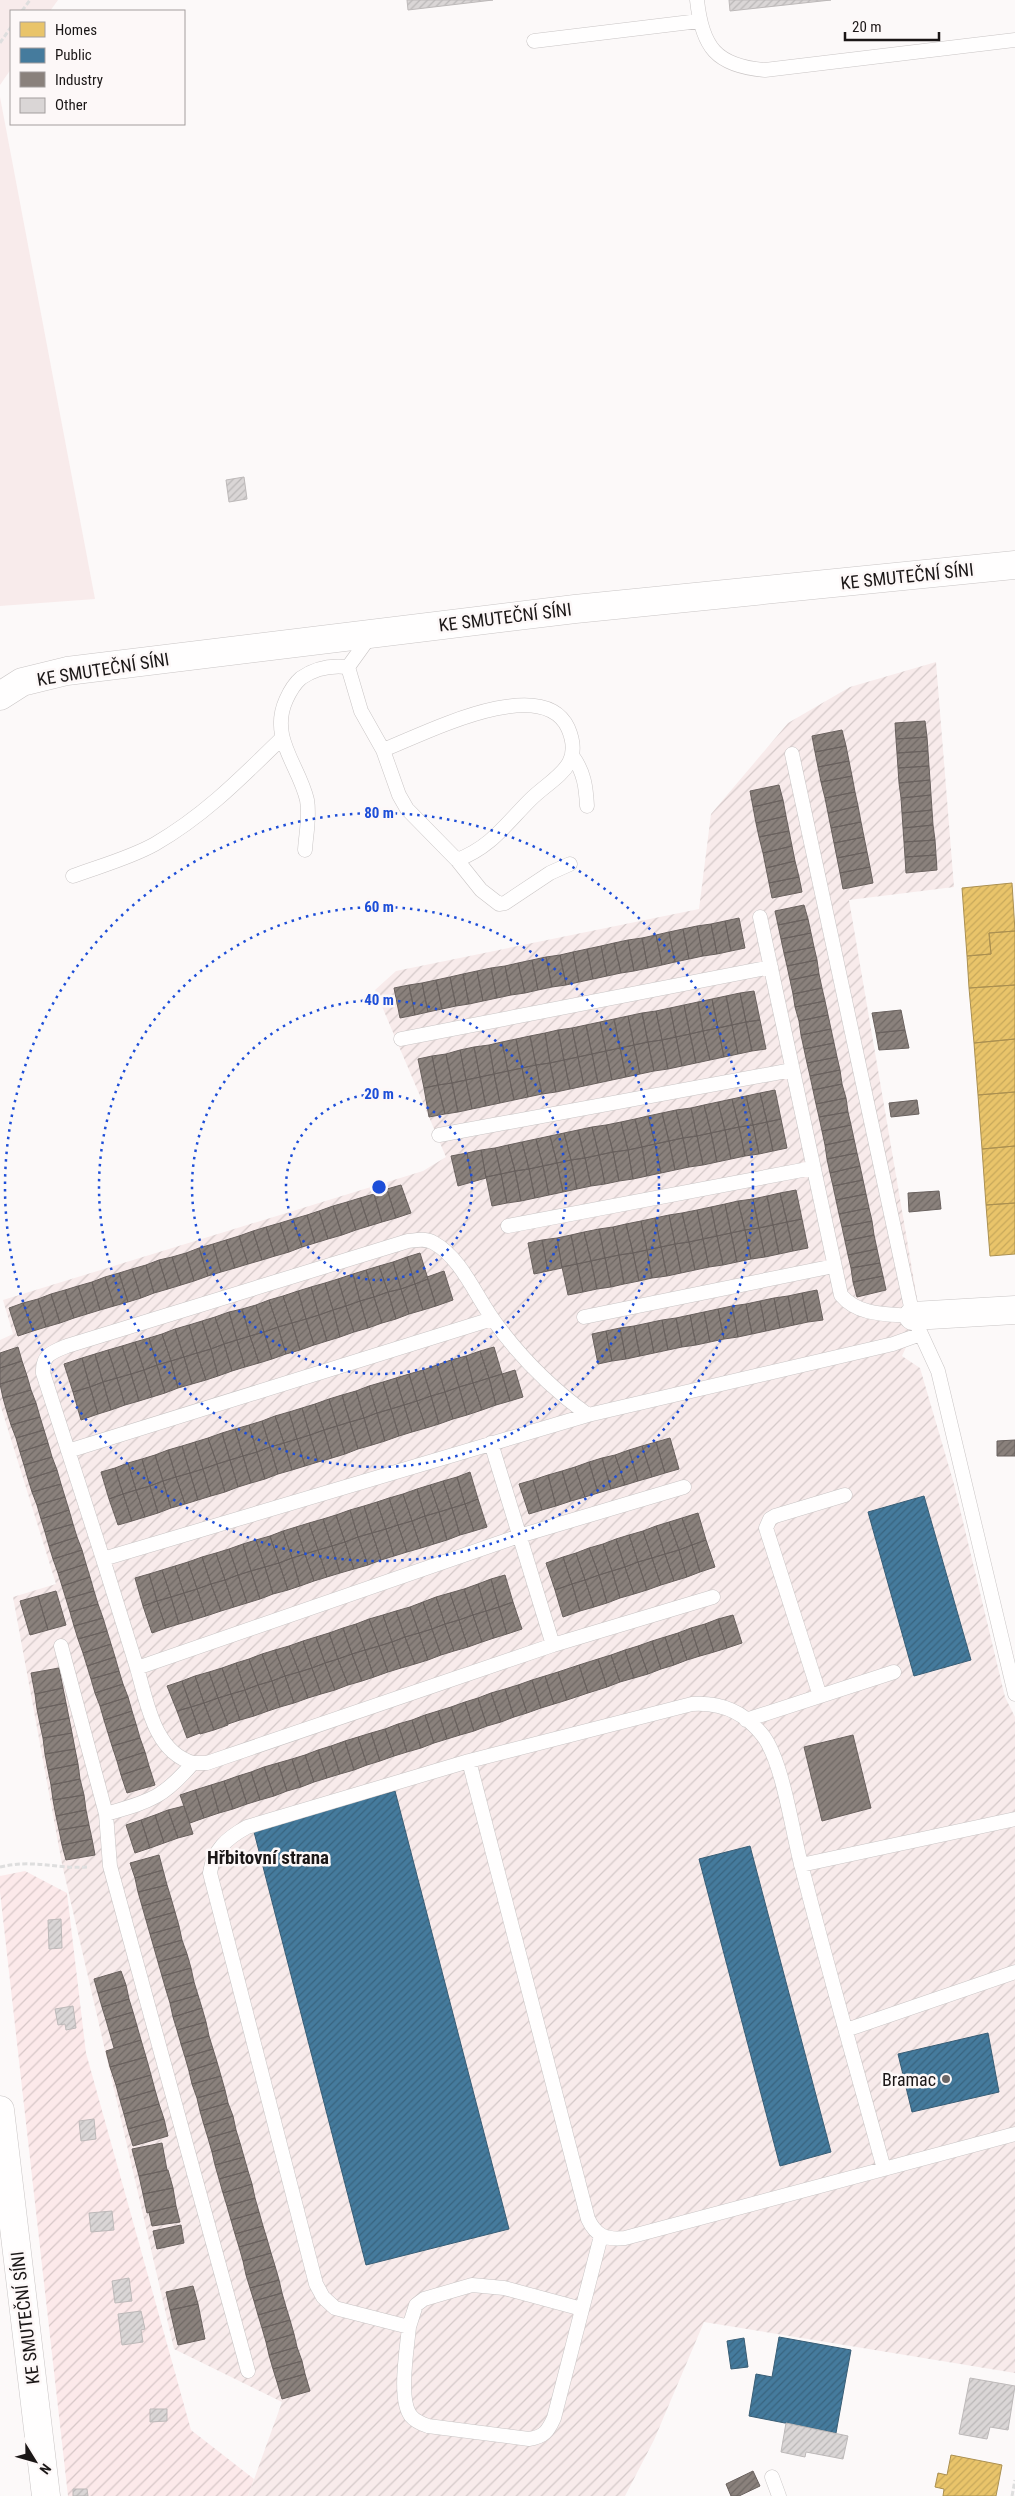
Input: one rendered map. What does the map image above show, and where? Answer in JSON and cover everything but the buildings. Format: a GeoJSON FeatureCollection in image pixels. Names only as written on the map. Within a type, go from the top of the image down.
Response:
{"type":"FeatureCollection","features":[{"type":"Feature","properties":{"kind":"street","name":"KE SMUTEČNÍ SÍNI"},"geometry":{"type":"LineString","coordinates":[[0,696],[22,682],[67,672],[575,609],[1015,565]]}},
{"type":"Feature","properties":{"kind":"street"},"geometry":{"type":"LineString","coordinates":[[917,1325],[1015,1310]]}},
{"type":"Feature","properties":{"kind":"street","name":"KE SMUTEČNÍ SÍNI"},"geometry":{"type":"LineString","coordinates":[[0,2110],[46,2496]]}},
{"type":"Feature","properties":{"kind":"lane"},"geometry":{"type":"LineString","coordinates":[[697,0],[699,21],[704,37],[711,48],[722,58],[746,68],[765,70],[1015,40]]}},
{"type":"Feature","properties":{"kind":"lane"},"geometry":{"type":"LineString","coordinates":[[534,42],[699,21]]}},
{"type":"Feature","properties":{"kind":"lane"},"geometry":{"type":"LineString","coordinates":[[348,667],[373,634]]}},
{"type":"Feature","properties":{"kind":"lane"},"geometry":{"type":"LineString","coordinates":[[305,850],[307,803],[282,738],[282,710],[296,682],[308,673],[321,668],[348,667]]}},
{"type":"Feature","properties":{"kind":"lane"},"geometry":{"type":"LineString","coordinates":[[348,667],[361,711],[383,750],[399,795],[407,809],[457,860],[481,890],[499,904],[505,903],[550,873],[570,864]]}},
{"type":"Feature","properties":{"kind":"lane"},"geometry":{"type":"LineString","coordinates":[[383,750],[476,713],[515,705],[549,709],[566,726],[574,746],[573,757],[562,772],[530,800],[488,845],[457,860]]}},
{"type":"Feature","properties":{"kind":"lane"},"geometry":{"type":"LineString","coordinates":[[73,876],[146,848],[179,828],[220,798],[282,738]]}},
{"type":"Feature","properties":{"kind":"lane"},"geometry":{"type":"LineString","coordinates":[[792,754],[917,1325],[938,1371],[1015,1694]]}},
{"type":"Feature","properties":{"kind":"lane"},"geometry":{"type":"LineString","coordinates":[[573,757],[579,765],[586,785],[587,806]]}},
{"type":"Feature","properties":{"kind":"lane"},"geometry":{"type":"LineString","coordinates":[[760,917],[841,1295],[848,1303],[866,1311],[917,1325]]}},
{"type":"Feature","properties":{"kind":"lane"},"geometry":{"type":"LineString","coordinates":[[401,1039],[771,967]]}},
{"type":"Feature","properties":{"kind":"lane"},"geometry":{"type":"LineString","coordinates":[[439,1135],[792,1070]]}},
{"type":"Feature","properties":{"kind":"lane"},"geometry":{"type":"LineString","coordinates":[[508,1226],[813,1168]]}},
{"type":"Feature","properties":{"kind":"lane"},"geometry":{"type":"LineString","coordinates":[[588,1415],[543,1378],[492,1319],[445,1251],[434,1242],[422,1239],[408,1241],[67,1346],[45,1357],[43,1364],[68,1452],[103,1559],[151,1718],[159,1735],[182,1760],[193,1763],[207,1763],[553,1645],[713,1597]]}},
{"type":"Feature","properties":{"kind":"lane"},"geometry":{"type":"LineString","coordinates":[[584,1317],[834,1266]]}},
{"type":"Feature","properties":{"kind":"lane"},"geometry":{"type":"LineString","coordinates":[[68,1452],[492,1319]]}},
{"type":"Feature","properties":{"kind":"lane"},"geometry":{"type":"LineString","coordinates":[[103,1559],[588,1415],[893,1344],[917,1325]]}},
{"type":"Feature","properties":{"kind":"lane"},"geometry":{"type":"LineString","coordinates":[[491,1443],[553,1645]]}},
{"type":"Feature","properties":{"kind":"lane"},"geometry":{"type":"LineString","coordinates":[[137,1668],[520,1536],[684,1487]]}},
{"type":"Feature","properties":{"kind":"lane"},"geometry":{"type":"LineString","coordinates":[[820,1696],[766,1528],[770,1519],[775,1516],[845,1495]]}},
{"type":"Feature","properties":{"kind":"lane"},"geometry":{"type":"LineString","coordinates":[[61,1646],[106,1814],[110,1866],[248,2371]]}},
{"type":"Feature","properties":{"kind":"lane"},"geometry":{"type":"LineString","coordinates":[[746,1720],[894,1672]]}},
{"type":"Feature","properties":{"kind":"lane"},"geometry":{"type":"LineString","coordinates":[[409,2327],[335,2308],[323,2297],[316,2284],[210,1873],[211,1860],[219,1848],[230,1836],[247,1827],[469,1761],[692,1704],[717,1704],[728,1708],[746,1720],[764,1737],[777,1765],[801,1865],[884,2169]]}},
{"type":"Feature","properties":{"kind":"lane"},"geometry":{"type":"LineString","coordinates":[[469,1761],[588,2219],[593,2230],[601,2236],[612,2239],[625,2238],[1015,2134]]}},
{"type":"Feature","properties":{"kind":"lane"},"geometry":{"type":"LineString","coordinates":[[106,1814],[163,1794],[175,1784],[193,1763]]}},
{"type":"Feature","properties":{"kind":"lane"},"geometry":{"type":"LineString","coordinates":[[801,1865],[1015,1819]]}},
{"type":"Feature","properties":{"kind":"lane"},"geometry":{"type":"LineString","coordinates":[[846,2030],[1015,1972]]}},
{"type":"Feature","properties":{"kind":"lane"},"geometry":{"type":"LineString","coordinates":[[582,2309],[504,2288],[472,2285],[424,2299],[416,2305],[411,2315],[409,2327],[404,2398],[411,2416],[428,2426],[529,2439],[540,2437],[548,2431],[554,2418],[601,2236]]}},
{"type":"Feature","properties":{"kind":"lane"},"geometry":{"type":"LineString","coordinates":[[772,2477],[779,2496]]}},
{"type":"Feature","properties":{"kind":"path"},"geometry":{"type":"LineString","coordinates":[[0,43],[10,28]]}},
{"type":"Feature","properties":{"kind":"path"},"geometry":{"type":"LineString","coordinates":[[0,1867],[19,1863],[54,1864],[72,1868],[110,1866]]}},
{"type":"Feature","properties":{"kind":"path"},"geometry":{"type":"LineString","coordinates":[[1012,2496],[1015,2480]]}},
{"type":"Feature","properties":{"kind":"shaded area"},"geometry":{"type":"Polygon","coordinates":[[[0,0],[58,0],[51,10],[10,10],[10,70],[0,85],[0,0]]]}},
{"type":"Feature","properties":{"kind":"shaded area"},"geometry":{"type":"Polygon","coordinates":[[[0,97],[95,599],[0,606],[0,97]]]}},
{"type":"Feature","properties":{"kind":"shaded area"},"geometry":{"type":"Polygon","coordinates":[[[936,662],[954,887],[849,900],[920,1316],[902,1356],[920,1368],[954,1484],[1005,1697],[1015,1717],[1015,2373],[704,2322],[654,2440],[625,2496],[248,2496],[282,2402],[174,2349],[62,1864],[13,1597],[56,1584],[0,1404],[0,1340],[13,1334],[3,1300],[423,1171],[446,1157],[375,990],[396,971],[699,909],[711,814],[788,723],[850,687],[936,662]]]}},
{"type":"Feature","properties":{"kind":"shaded area"},"geometry":{"type":"Polygon","coordinates":[[[25,1871],[67,1893],[86,2053],[191,2430],[254,2479],[248,2496],[68,2496],[0,1892],[0,1876],[25,1871]]]}},
{"type":"Feature","properties":{"kind":"place","name":"Bramac"},"geometry":{"type":"Point","coordinates":[946,2079]}},
{"type":"Feature","properties":{"kind":"district","name":"Hřbitovní strana"},"geometry":{"type":"Point","coordinates":[268,1857]}}]}
